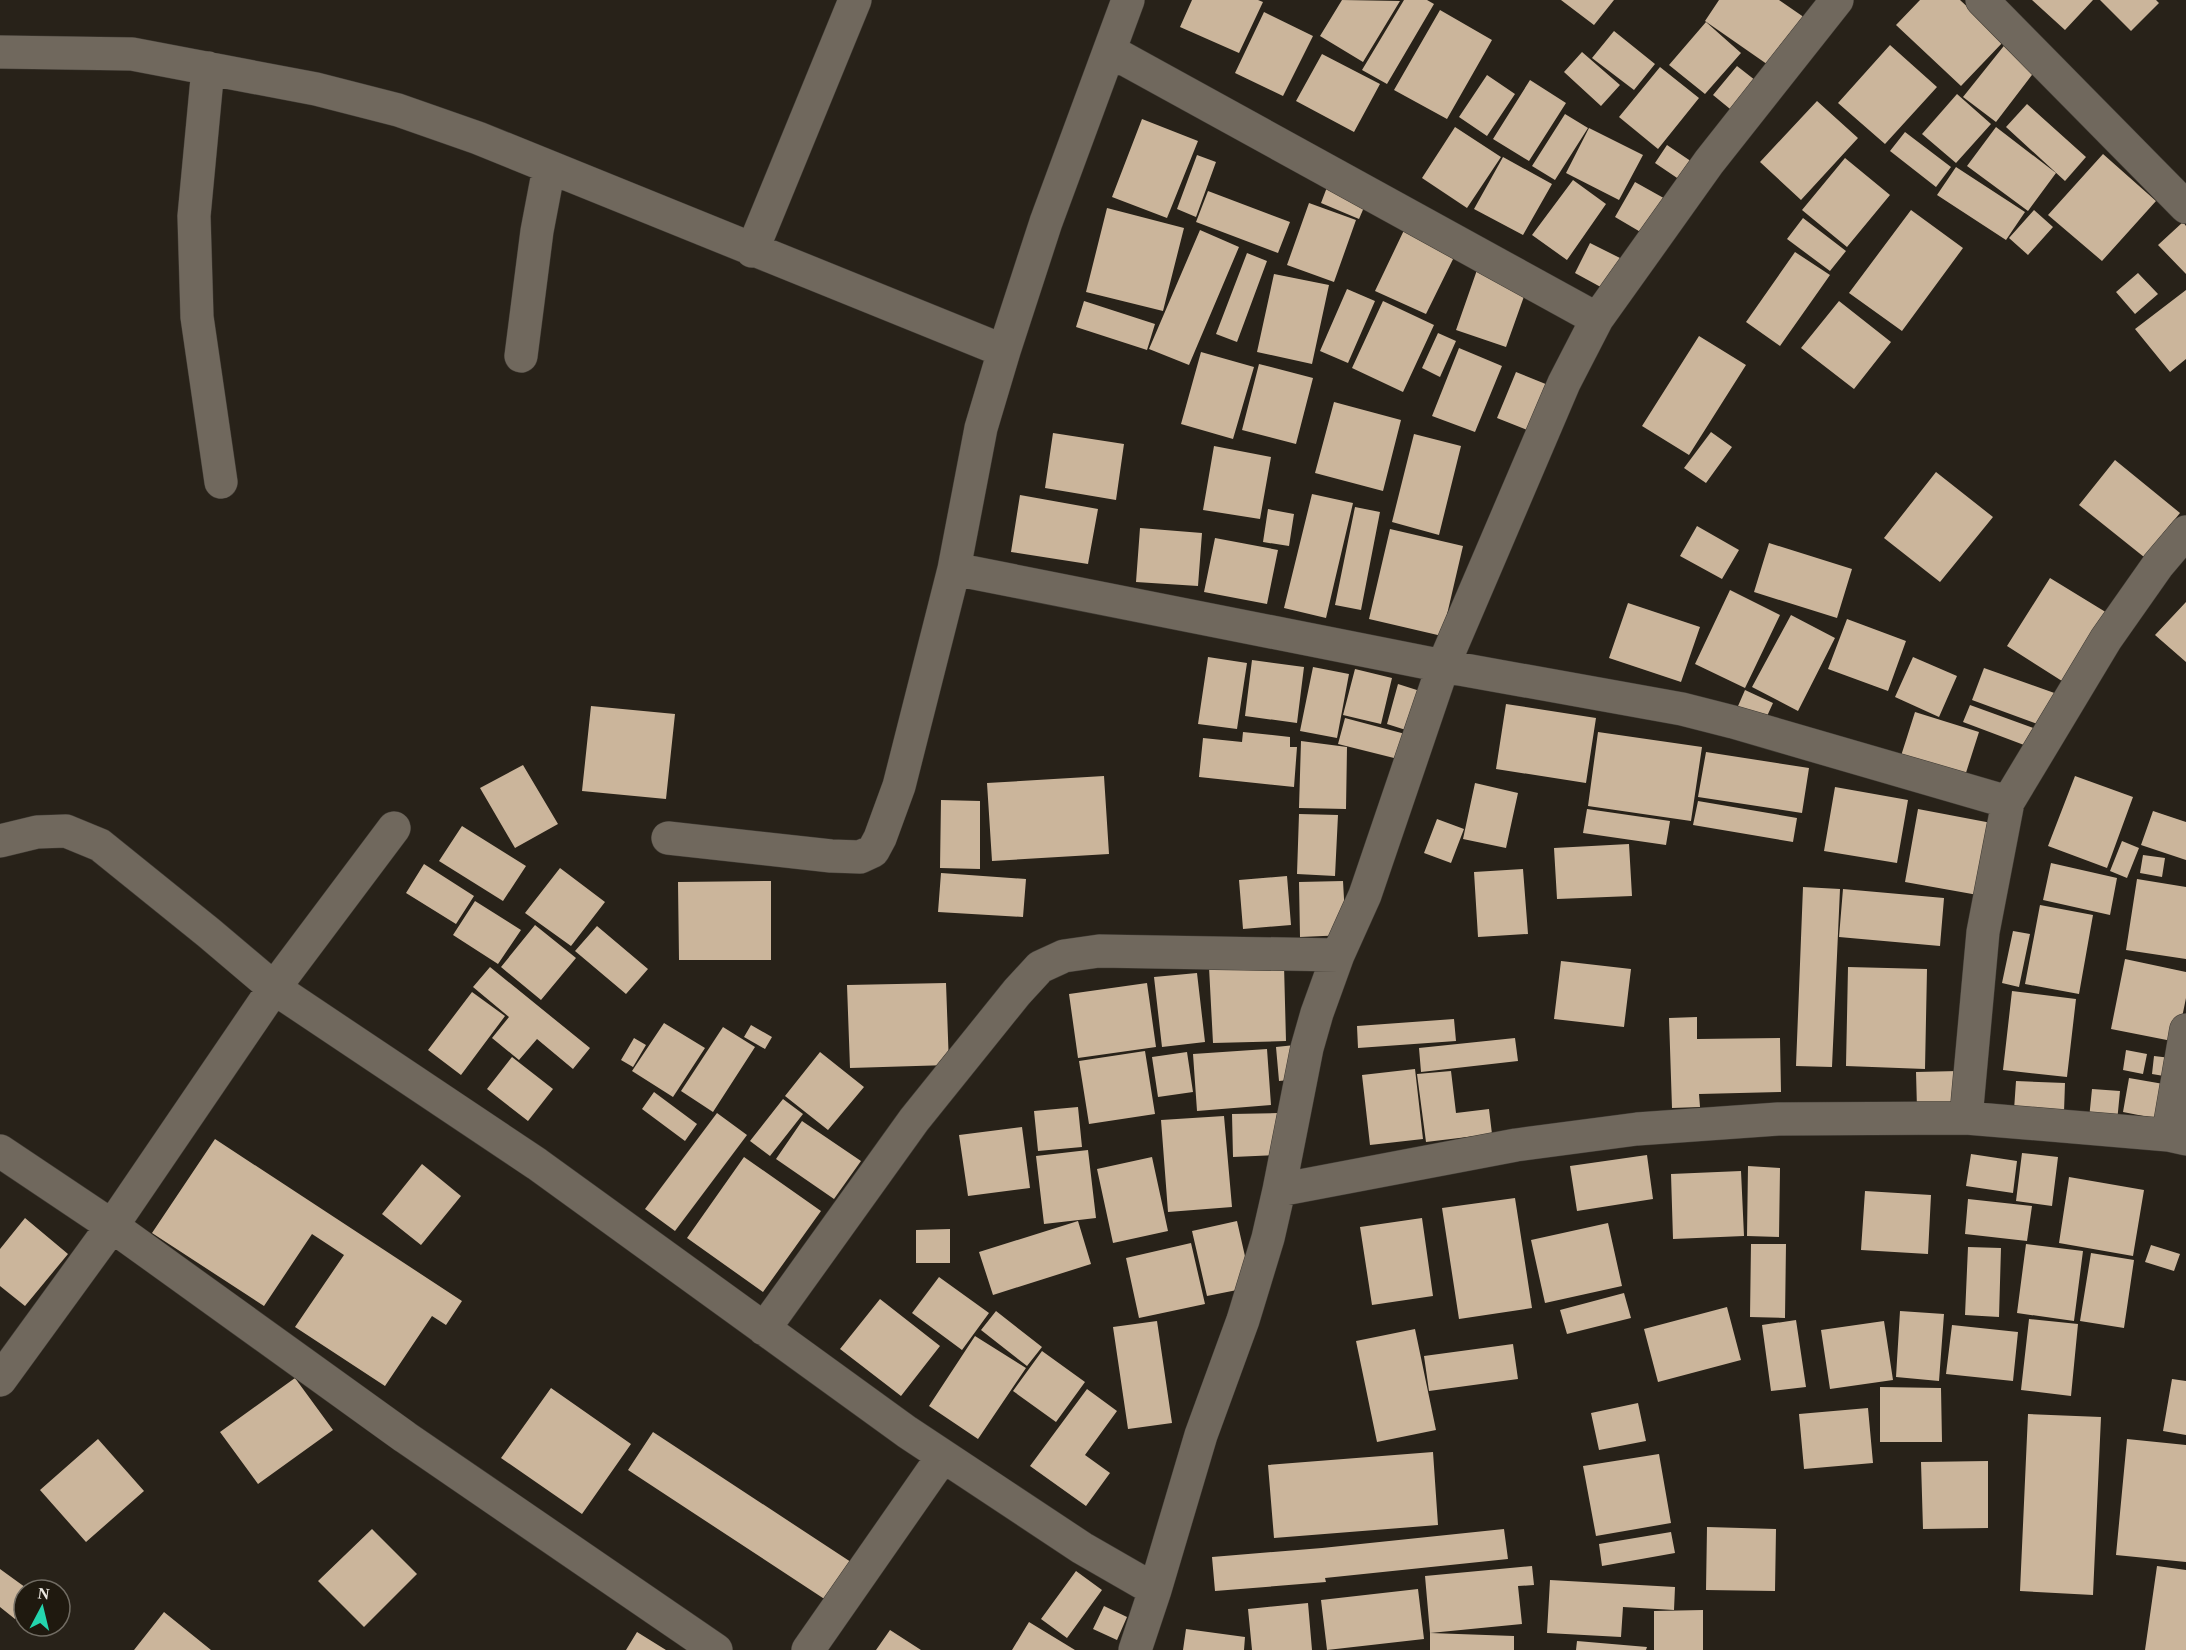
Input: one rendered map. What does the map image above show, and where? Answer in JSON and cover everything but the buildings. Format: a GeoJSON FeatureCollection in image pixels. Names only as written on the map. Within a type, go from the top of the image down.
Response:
{"type":"FeatureCollection","features":[{"type":"Feature","properties":{"kind":"street"},"geometry":{"type":"LineString","coordinates":[[752,251],[855,0]]}},
{"type":"Feature","properties":{"kind":"street"},"geometry":{"type":"LineString","coordinates":[[668,838],[831,856],[860,857],[873,851],[898,786],[954,569],[981,428],[1004,351],[1046,222],[1128,0]]}},
{"type":"Feature","properties":{"kind":"street"},"geometry":{"type":"LineString","coordinates":[[1982,0],[2186,207]]}},
{"type":"Feature","properties":{"kind":"street"},"geometry":{"type":"LineString","coordinates":[[1135,1650],[1201,1435],[1243,1320],[1280,1190],[1307,1048],[1317,1013],[1338,955],[1365,895],[1443,666],[1564,383],[1597,319],[1823,5]]}},
{"type":"Feature","properties":{"kind":"street"},"geometry":{"type":"LineString","coordinates":[[1110,51],[1597,319]]}},
{"type":"Feature","properties":{"kind":"street"},"geometry":{"type":"LineString","coordinates":[[0,52],[132,54],[316,89],[398,110],[478,138],[752,251],[1004,351]]}},
{"type":"Feature","properties":{"kind":"street"},"geometry":{"type":"LineString","coordinates":[[208,68],[194,216],[197,317],[220,482]]}},
{"type":"Feature","properties":{"kind":"street"},"geometry":{"type":"LineString","coordinates":[[521,356],[537,231],[549,168]]}},
{"type":"Feature","properties":{"kind":"street"},"geometry":{"type":"LineString","coordinates":[[1966,1118],[1983,932],[2008,802],[2106,639],[2158,565],[2186,532]]}},
{"type":"Feature","properties":{"kind":"street"},"geometry":{"type":"LineString","coordinates":[[954,569],[1443,666],[1682,709],[2008,802]]}},
{"type":"Feature","properties":{"kind":"street"},"geometry":{"type":"LineString","coordinates":[[0,1380],[112,1227],[274,988],[394,828]]}},
{"type":"Feature","properties":{"kind":"street"},"geometry":{"type":"LineString","coordinates":[[0,841],[36,832],[66,831],[100,845],[274,988],[537,1164],[943,1456],[1083,1548],[1155,1590]]}},
{"type":"Feature","properties":{"kind":"street"},"geometry":{"type":"LineString","coordinates":[[764,1329],[914,1120],[1017,992],[1040,967],[1064,956],[1099,951],[1338,955]]}},
{"type":"Feature","properties":{"kind":"street"},"geometry":{"type":"LineString","coordinates":[[1280,1190],[1516,1145],[1637,1130],[1778,1119],[1966,1118],[2177,1137],[2186,1030]]}},
{"type":"Feature","properties":{"kind":"street"},"geometry":{"type":"LineString","coordinates":[[0,1151],[112,1227],[405,1437],[716,1650]]}},
{"type":"Feature","properties":{"kind":"street"},"geometry":{"type":"LineString","coordinates":[[808,1650],[943,1456]]}}]}
